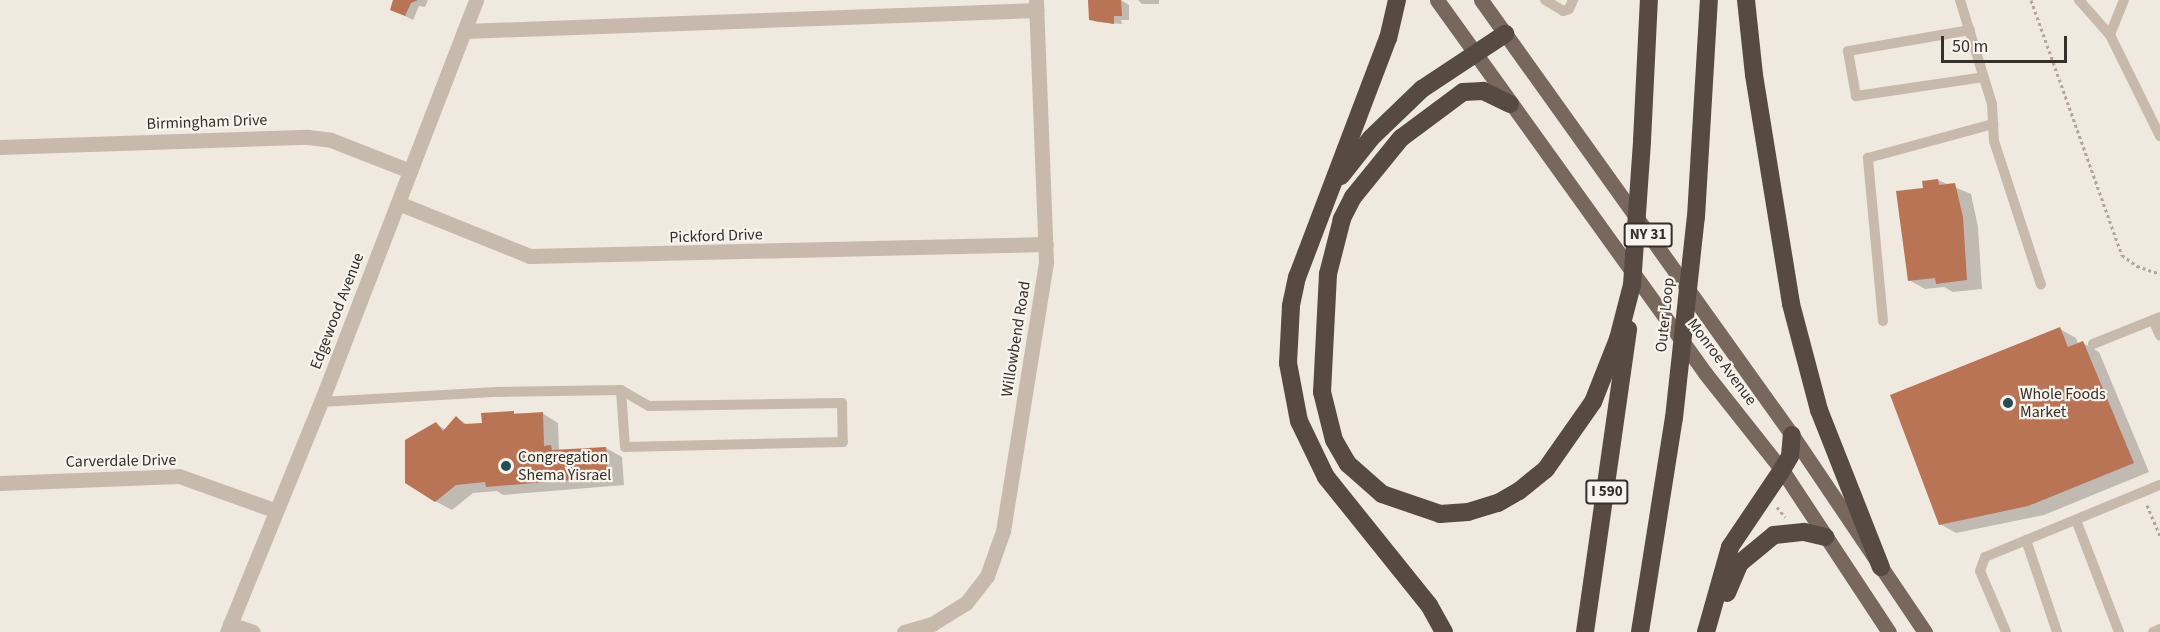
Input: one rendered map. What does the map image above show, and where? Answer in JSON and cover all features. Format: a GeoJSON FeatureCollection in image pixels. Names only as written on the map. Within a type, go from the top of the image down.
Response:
{"type":"FeatureCollection","features":[{"type":"Feature","properties":{"kind":"highway"},"geometry":{"type":"LineString","coordinates":[[1397,0],[1388,38],[1328,192],[1291,306],[1288,363],[1299,421],[1326,477],[1429,605],[1444,632]]}},
{"type":"Feature","properties":{"kind":"highway"},"geometry":{"type":"LineString","coordinates":[[1510,104],[1483,91],[1463,92],[1401,138],[1353,197],[1342,219],[1328,274],[1321,357],[1322,392],[1334,440],[1362,480],[1410,506],[1440,514],[1468,512],[1498,503],[1546,469],[1569,441],[1593,402],[1622,345],[1632,285],[1649,0]]}},
{"type":"Feature","properties":{"kind":"highway","name":"Outer Loop"},"geometry":{"type":"LineString","coordinates":[[1640,632],[1674,418],[1696,217],[1709,0]]}},
{"type":"Feature","properties":{"kind":"highway"},"geometry":{"type":"LineString","coordinates":[[1746,0],[1754,75],[1791,304],[1819,410],[1881,567]]}},
{"type":"Feature","properties":{"kind":"highway"},"geometry":{"type":"LineString","coordinates":[[1328,192],[1371,138],[1413,98],[1474,53],[1505,34]]}},
{"type":"Feature","properties":{"kind":"highway","name":"I 590"},"geometry":{"type":"LineString","coordinates":[[1585,632],[1622,345]]}},
{"type":"Feature","properties":{"kind":"highway"},"geometry":{"type":"LineString","coordinates":[[1707,632],[1730,547],[1790,456],[1792,435]]}},
{"type":"Feature","properties":{"kind":"highway"},"geometry":{"type":"LineString","coordinates":[[1707,632],[1740,563],[1774,535],[1804,532],[1825,537]]}},
{"type":"Feature","properties":{"kind":"main road","name":"Monroe Avenue"},"geometry":{"type":"LineString","coordinates":[[1437,0],[1706,373],[1782,470],[1889,632]]}},
{"type":"Feature","properties":{"kind":"main road","name":"Monroe Avenue"},"geometry":{"type":"LineString","coordinates":[[1481,0],[1792,435],[1926,632]]}},
{"type":"Feature","properties":{"kind":"street","name":"Edgewood Avenue"},"geometry":{"type":"LineString","coordinates":[[229,628],[274,510],[321,402],[476,0]]}},
{"type":"Feature","properties":{"kind":"street"},"geometry":{"type":"LineString","coordinates":[[464,31],[1037,5]]}},
{"type":"Feature","properties":{"kind":"street","name":"Willowbend Road"},"geometry":{"type":"LineString","coordinates":[[904,632],[932,624],[966,603],[994,562],[1003,531],[1040,308],[1046,244],[1037,5]]}},
{"type":"Feature","properties":{"kind":"street","name":"Birmingham Drive"},"geometry":{"type":"LineString","coordinates":[[0,147],[308,137],[332,140],[410,171]]}},
{"type":"Feature","properties":{"kind":"street","name":"Pickford Drive"},"geometry":{"type":"LineString","coordinates":[[398,203],[530,256],[1046,244]]}},
{"type":"Feature","properties":{"kind":"street","name":"Carverdale Drive"},"geometry":{"type":"LineString","coordinates":[[0,483],[179,476],[274,510]]}},
{"type":"Feature","properties":{"kind":"street"},"geometry":{"type":"LineString","coordinates":[[229,628],[253,632]]}},
{"type":"Feature","properties":{"kind":"lane"},"geometry":{"type":"LineString","coordinates":[[1545,0],[1556,9],[1567,10],[1573,0]]}},
{"type":"Feature","properties":{"kind":"lane"},"geometry":{"type":"LineString","coordinates":[[1960,0],[1984,77],[1994,141],[2041,285]]}},
{"type":"Feature","properties":{"kind":"lane"},"geometry":{"type":"LineString","coordinates":[[2079,0],[2110,35],[2160,136]]}},
{"type":"Feature","properties":{"kind":"lane"},"geometry":{"type":"LineString","coordinates":[[2110,35],[2124,0]]}},
{"type":"Feature","properties":{"kind":"lane"},"geometry":{"type":"LineString","coordinates":[[1970,30],[1848,51],[1856,96],[1984,77]]}},
{"type":"Feature","properties":{"kind":"lane"},"geometry":{"type":"LineString","coordinates":[[1883,321],[1868,158],[1993,124]]}},
{"type":"Feature","properties":{"kind":"lane"},"geometry":{"type":"LineString","coordinates":[[2092,344],[2156,319],[2160,336]]}},
{"type":"Feature","properties":{"kind":"lane"},"geometry":{"type":"LineString","coordinates":[[321,402],[497,392],[621,390],[648,406],[842,403],[843,442],[625,447],[621,390]]}},
{"type":"Feature","properties":{"kind":"lane"},"geometry":{"type":"LineString","coordinates":[[2006,632],[1980,571],[1985,557],[2160,485]]}},
{"type":"Feature","properties":{"kind":"lane"},"geometry":{"type":"LineString","coordinates":[[2076,520],[2119,632]]}},
{"type":"Feature","properties":{"kind":"lane"},"geometry":{"type":"LineString","coordinates":[[2026,540],[2057,632]]}},
{"type":"Feature","properties":{"kind":"lane"},"geometry":{"type":"LineString","coordinates":[[2153,632],[2160,629]]}},
{"type":"Feature","properties":{"kind":"path"},"geometry":{"type":"LineString","coordinates":[[2031,0],[2122,255],[2137,266],[2160,274]]}},
{"type":"Feature","properties":{"kind":"path"},"geometry":{"type":"LineString","coordinates":[[1773,502],[1785,517]]}},
{"type":"Feature","properties":{"kind":"path"},"geometry":{"type":"LineString","coordinates":[[2146,503],[2160,536]]}},
{"type":"Feature","properties":{"kind":"building"},"geometry":{"type":"Polygon","coordinates":[[[393,0],[418,0],[411,3],[405,16],[390,10],[393,0]]]}},
{"type":"Feature","properties":{"kind":"building"},"geometry":{"type":"Polygon","coordinates":[[[1088,0],[1121,0],[1122,16],[1114,16],[1114,24],[1089,20],[1088,0]]]}},
{"type":"Feature","properties":{"kind":"building"},"geometry":{"type":"Polygon","coordinates":[[[1938,179],[1939,185],[1955,183],[1963,217],[1967,280],[1936,284],[1935,278],[1908,281],[1896,191],[1923,188],[1922,181],[1938,179]]]}},
{"type":"Feature","properties":{"kind":"building"},"geometry":{"type":"Polygon","coordinates":[[[2060,327],[2068,347],[2083,341],[2134,463],[2028,506],[1939,525],[1890,395],[2060,327]]]}},
{"type":"Feature","properties":{"kind":"building","name":"Congregation Shema Yisrael"},"geometry":{"type":"Polygon","coordinates":[[[514,411],[514,414],[543,412],[544,446],[551,445],[552,450],[606,447],[608,477],[486,487],[485,482],[456,485],[435,502],[405,483],[405,440],[436,422],[443,431],[456,416],[464,424],[482,423],[481,413],[514,411]]]}},
{"type":"Feature","properties":{"kind":"place","name":"Whole Foods Market"},"geometry":{"type":"Point","coordinates":[2008,403]}},
{"type":"Feature","properties":{"kind":"place","name":"Congregation Shema Yisrael"},"geometry":{"type":"Point","coordinates":[506,466]}}]}
